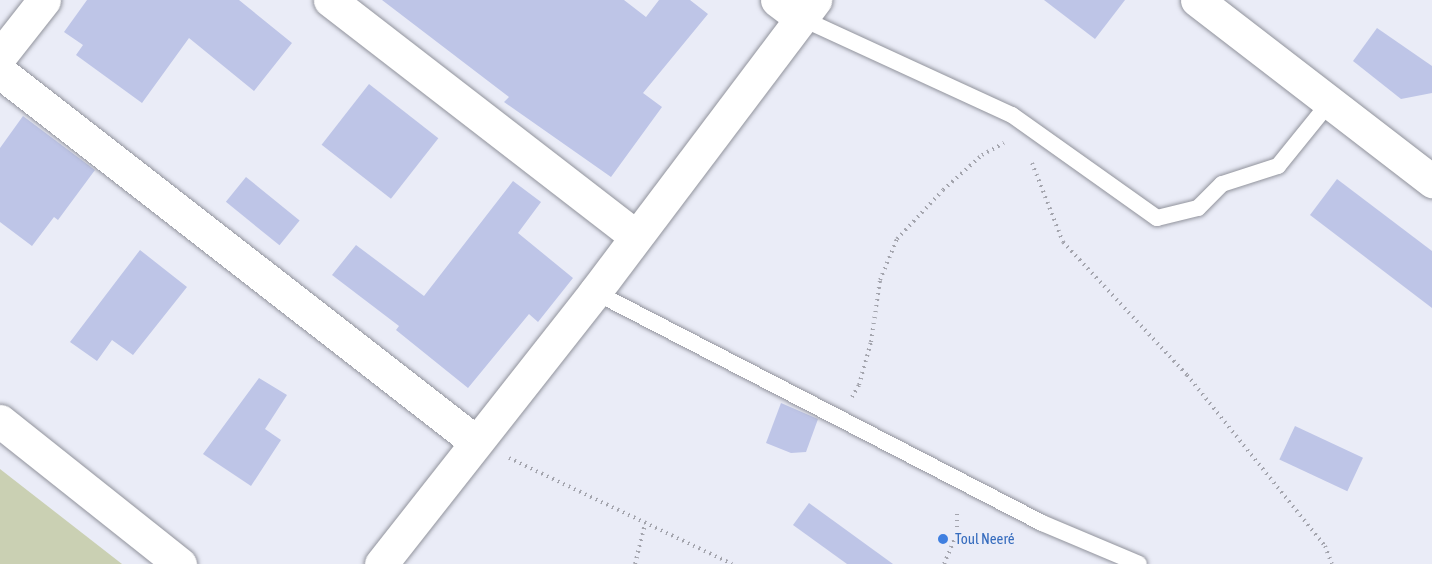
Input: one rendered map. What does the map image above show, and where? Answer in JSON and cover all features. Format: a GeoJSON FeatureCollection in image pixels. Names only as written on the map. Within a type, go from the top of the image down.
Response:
{"type":"FeatureCollection","features":[{"type":"Feature","properties":{"kind":"street"},"geometry":{"type":"LineString","coordinates":[[0,56],[44,0]]}},
{"type":"Feature","properties":{"kind":"street"},"geometry":{"type":"LineString","coordinates":[[330,0],[635,236]]}},
{"type":"Feature","properties":{"kind":"street"},"geometry":{"type":"LineString","coordinates":[[1197,0],[1329,103],[1429,171]]}},
{"type":"Feature","properties":{"kind":"street"},"geometry":{"type":"LineString","coordinates":[[381,564],[595,292],[798,6]]}},
{"type":"Feature","properties":{"kind":"street"},"geometry":{"type":"LineString","coordinates":[[0,72],[476,442]]}},
{"type":"Feature","properties":{"kind":"street"},"geometry":{"type":"LineString","coordinates":[[0,421],[180,564]]}},
{"type":"Feature","properties":{"kind":"lane"},"geometry":{"type":"LineString","coordinates":[[798,6],[1012,115],[1157,218],[1198,208],[1222,184],[1278,166],[1329,103]]}},
{"type":"Feature","properties":{"kind":"lane"},"geometry":{"type":"LineString","coordinates":[[595,292],[1042,523],[1139,564]]}},
{"type":"Feature","properties":{"kind":"path"},"geometry":{"type":"LineString","coordinates":[[1012,115],[1063,242],[1187,375],[1325,546],[1332,564]]}},
{"type":"Feature","properties":{"kind":"path"},"geometry":{"type":"LineString","coordinates":[[839,418],[860,385],[880,280],[897,239],[982,155],[1020,134]]}},
{"type":"Feature","properties":{"kind":"path"},"geometry":{"type":"LineString","coordinates":[[476,442],[732,564]]}},
{"type":"Feature","properties":{"kind":"path"},"geometry":{"type":"LineString","coordinates":[[944,564],[957,533],[952,476]]}},
{"type":"Feature","properties":{"kind":"path"},"geometry":{"type":"LineString","coordinates":[[635,564],[645,524]]}},
{"type":"Feature","properties":{"kind":"green space"},"geometry":{"type":"Polygon","coordinates":[[[0,469],[122,564],[0,564],[0,469]]]}},
{"type":"Feature","properties":{"kind":"building"},"geometry":{"type":"Polygon","coordinates":[[[87,0],[239,0],[292,43],[254,91],[189,38],[142,103],[76,55],[83,45],[64,32],[87,0]]]}},
{"type":"Feature","properties":{"kind":"building"},"geometry":{"type":"Polygon","coordinates":[[[382,0],[624,0],[646,17],[659,0],[690,0],[708,14],[643,93],[662,107],[611,177],[504,102],[509,97],[382,0]]]}},
{"type":"Feature","properties":{"kind":"building"},"geometry":{"type":"Polygon","coordinates":[[[1044,0],[1125,0],[1095,39],[1044,0]]]}},
{"type":"Feature","properties":{"kind":"building"},"geometry":{"type":"Polygon","coordinates":[[[1377,28],[1432,66],[1432,93],[1401,99],[1353,61],[1377,28]]]}},
{"type":"Feature","properties":{"kind":"building"},"geometry":{"type":"Polygon","coordinates":[[[369,84],[438,138],[391,199],[322,145],[369,84]]]}},
{"type":"Feature","properties":{"kind":"building"},"geometry":{"type":"Polygon","coordinates":[[[23,116],[95,170],[58,220],[54,217],[32,246],[0,222],[0,148],[23,116]]]}},
{"type":"Feature","properties":{"kind":"building"},"geometry":{"type":"Polygon","coordinates":[[[246,177],[300,220],[279,245],[226,202],[246,177]]]}},
{"type":"Feature","properties":{"kind":"building"},"geometry":{"type":"Polygon","coordinates":[[[1337,179],[1432,251],[1432,308],[1310,215],[1337,179]]]}},
{"type":"Feature","properties":{"kind":"building"},"geometry":{"type":"Polygon","coordinates":[[[513,181],[541,202],[518,233],[573,278],[538,322],[529,314],[468,388],[396,330],[399,326],[332,275],[356,245],[424,296],[513,181]]]}},
{"type":"Feature","properties":{"kind":"building"},"geometry":{"type":"Polygon","coordinates":[[[140,250],[187,287],[133,355],[112,340],[97,361],[70,342],[140,250]]]}},
{"type":"Feature","properties":{"kind":"building"},"geometry":{"type":"Polygon","coordinates":[[[259,378],[287,395],[265,429],[281,440],[251,486],[203,454],[259,378]]]}},
{"type":"Feature","properties":{"kind":"building"},"geometry":{"type":"Polygon","coordinates":[[[781,403],[818,419],[806,452],[791,453],[766,443],[781,403]]]}},
{"type":"Feature","properties":{"kind":"building"},"geometry":{"type":"Polygon","coordinates":[[[1295,426],[1363,458],[1347,491],[1279,460],[1295,426]]]}},
{"type":"Feature","properties":{"kind":"building"},"geometry":{"type":"Polygon","coordinates":[[[809,503],[893,564],[847,564],[793,525],[809,503]]]}},
{"type":"Feature","properties":{"kind":"place","name":"Toul Neeré"},"geometry":{"type":"Point","coordinates":[943,539]}}]}
